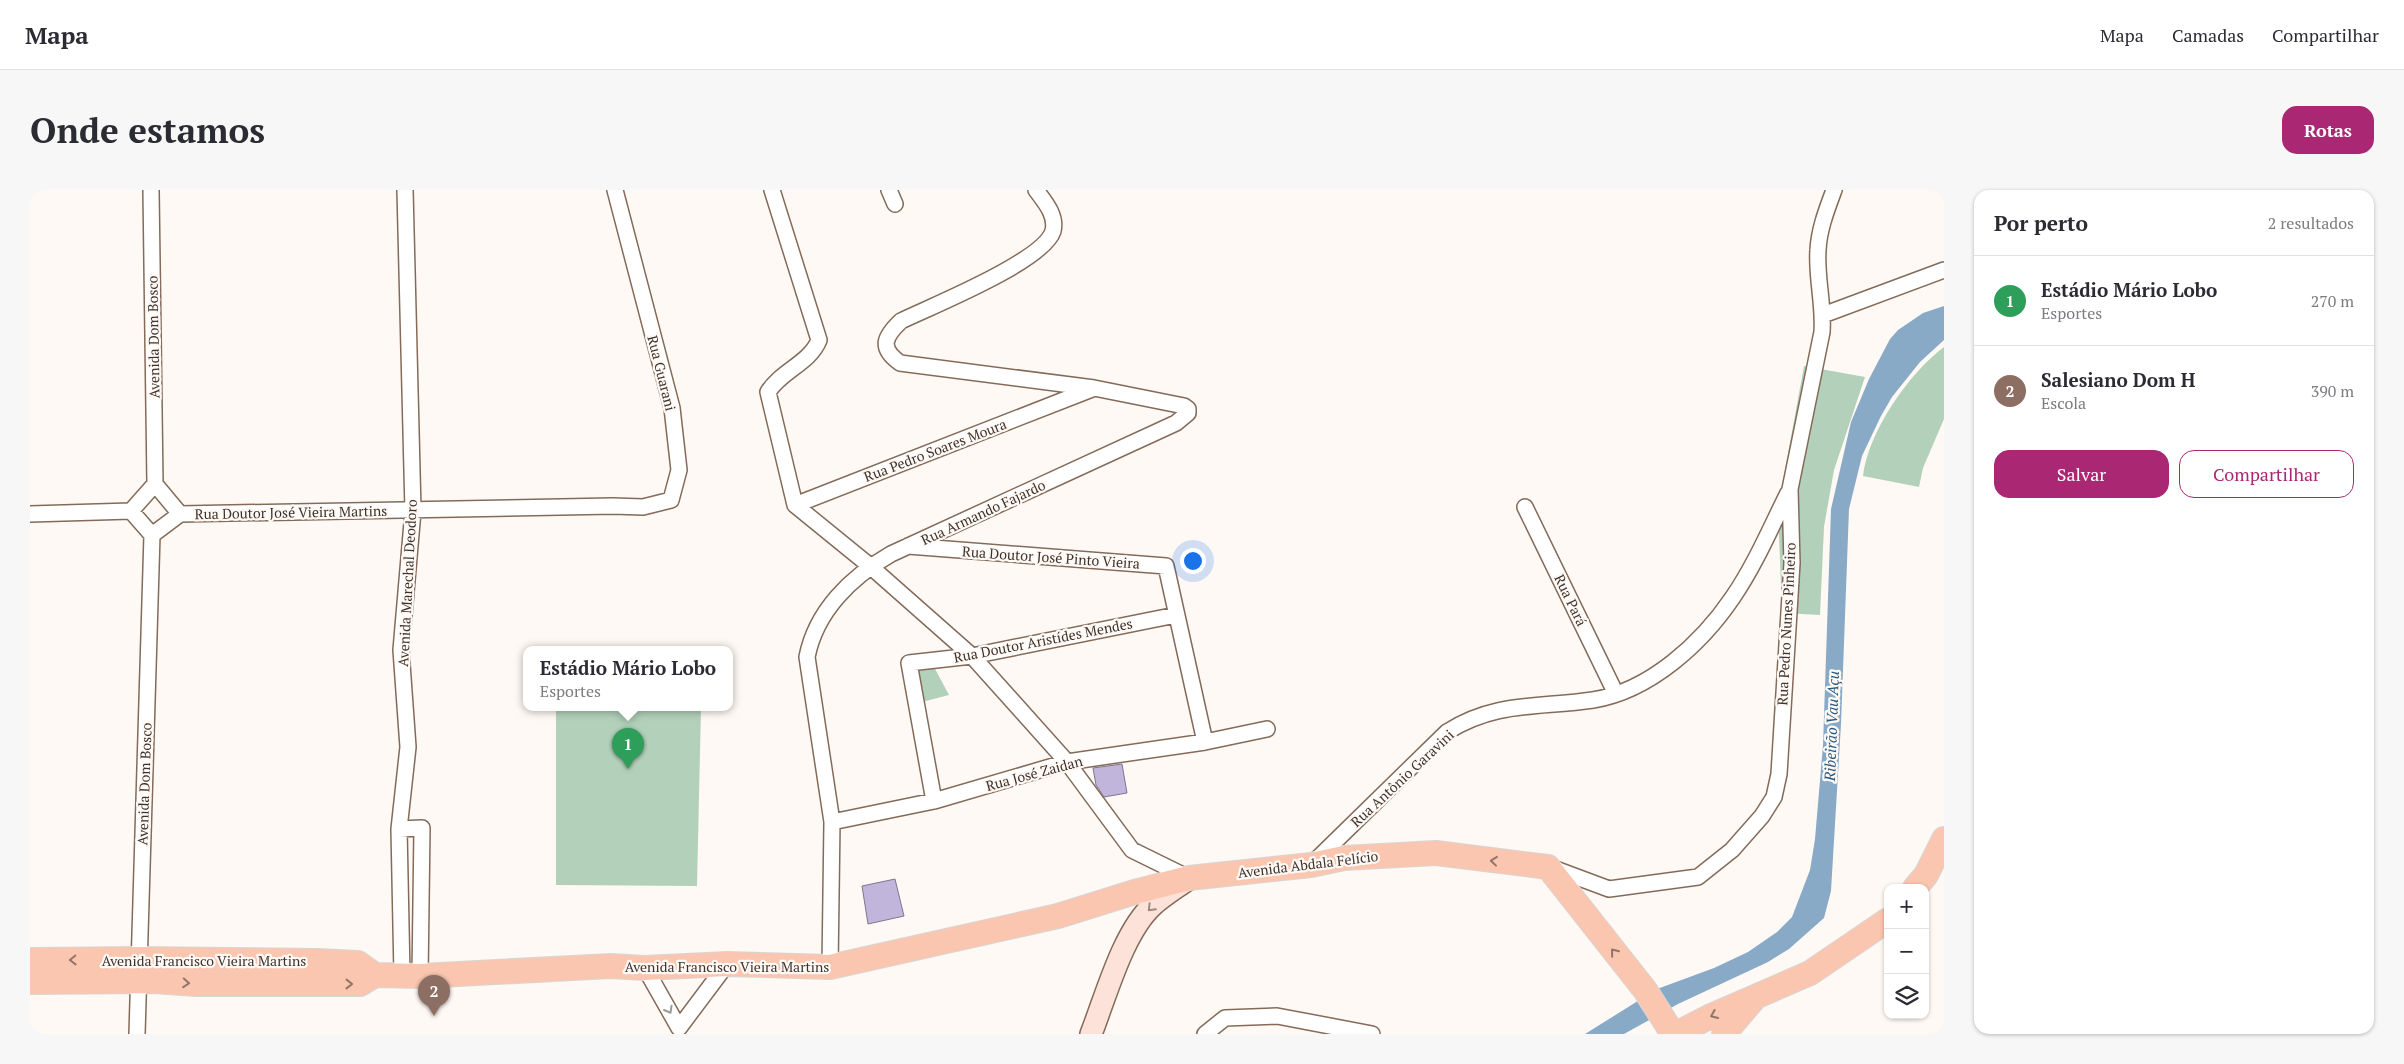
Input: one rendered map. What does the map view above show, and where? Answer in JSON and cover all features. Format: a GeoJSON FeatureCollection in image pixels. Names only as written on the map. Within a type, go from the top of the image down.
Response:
{"type":"FeatureCollection","features":[{"type":"Feature","properties":{"kind":"main road"},"geometry":{"type":"LineString","coordinates":[[1919,884],[1926,876],[1944,839]]}},
{"type":"Feature","properties":{"kind":"main road","name":"Avenida Abdala Felício"},"geometry":{"type":"LineString","coordinates":[[1189,878],[1311,865],[1344,858],[1436,853],[1548,867]]}},
{"type":"Feature","properties":{"kind":"main road"},"geometry":{"type":"LineString","coordinates":[[1548,867],[1645,990],[1673,1032],[1754,999],[1810,973],[1884,923]]}},
{"type":"Feature","properties":{"kind":"main road"},"geometry":{"type":"LineString","coordinates":[[1092,1034],[1120,956],[1139,920],[1152,905],[1189,878]]}},
{"type":"Feature","properties":{"kind":"main road","name":"Avenida Francisco Vieira Martins"},"geometry":{"type":"LineString","coordinates":[[30,982],[138,970],[358,963],[374,975],[411,976],[611,966],[645,968],[727,964],[830,967],[1058,916],[1138,891],[1189,878]]}},
{"type":"Feature","properties":{"kind":"main road","name":"Avenida Francisco Vieira Martins"},"geometry":{"type":"LineString","coordinates":[[30,960],[138,970]]}},
{"type":"Feature","properties":{"kind":"main road"},"geometry":{"type":"LineString","coordinates":[[1724,1034],[1754,999]]}},
{"type":"Feature","properties":{"kind":"street","name":"Avenida Dom Bosco"},"geometry":{"type":"LineString","coordinates":[[151,190],[155,484]]}},
{"type":"Feature","properties":{"kind":"street","name":"Avenida Marechal Deodoro"},"geometry":{"type":"LineString","coordinates":[[405,190],[413,511],[401,650],[408,748],[399,829],[411,976]]}},
{"type":"Feature","properties":{"kind":"street","name":"Rua Guarani"},"geometry":{"type":"LineString","coordinates":[[612,506],[642,507],[670,500],[679,470],[672,408],[615,190]]}},
{"type":"Feature","properties":{"kind":"street"},"geometry":{"type":"LineString","coordinates":[[772,190],[819,340],[815,350],[774,382],[768,392],[795,505],[870,566],[972,656],[1066,762],[1132,850],[1189,878]]}},
{"type":"Feature","properties":{"kind":"street"},"geometry":{"type":"LineString","coordinates":[[889,190],[895,204]]}},
{"type":"Feature","properties":{"kind":"street","name":"Rua Armando Fajardo"},"geometry":{"type":"LineString","coordinates":[[830,967],[832,822],[807,657],[811,639],[819,622],[850,584],[870,566],[907,546],[1176,424],[1188,413],[1188,409],[1184,406],[1094,388],[900,363],[889,355],[886,343],[890,332],[901,321],[1012,268],[1043,246],[1050,237],[1054,222],[1047,205],[1036,190]]}},
{"type":"Feature","properties":{"kind":"street","name":"Rua Pedro Nunes Pinheiro"},"geometry":{"type":"LineString","coordinates":[[1548,867],[1609,888],[1698,876],[1732,850],[1762,816],[1774,797],[1779,774],[1792,563],[1790,489],[1823,315],[1818,251],[1824,217],[1834,190]]}},
{"type":"Feature","properties":{"kind":"street"},"geometry":{"type":"LineString","coordinates":[[1823,315],[1944,270]]}},
{"type":"Feature","properties":{"kind":"street","name":"Rua Pedro Soares Moura"},"geometry":{"type":"LineString","coordinates":[[795,505],[1094,388]]}},
{"type":"Feature","properties":{"kind":"street"},"geometry":{"type":"LineString","coordinates":[[30,514],[131,511],[155,484],[180,514],[152,534],[131,511]]}},
{"type":"Feature","properties":{"kind":"street","name":"Rua Antônio Garavini"},"geometry":{"type":"LineString","coordinates":[[1311,865],[1447,732],[1466,720],[1516,706],[1594,700],[1628,690],[1668,666],[1700,637],[1733,597],[1790,489]]}},
{"type":"Feature","properties":{"kind":"street","name":"Rua Doutor José Vieira Martins"},"geometry":{"type":"LineString","coordinates":[[180,514],[612,506]]}},
{"type":"Feature","properties":{"kind":"street","name":"Rua Pará"},"geometry":{"type":"LineString","coordinates":[[1525,507],[1616,694]]}},
{"type":"Feature","properties":{"kind":"street","name":"Avenida Dom Bosco"},"geometry":{"type":"LineString","coordinates":[[136,1034],[152,534]]}},
{"type":"Feature","properties":{"kind":"street","name":"Rua Doutor José Pinto Vieira"},"geometry":{"type":"LineString","coordinates":[[907,546],[1166,566],[1176,615]]}},
{"type":"Feature","properties":{"kind":"street"},"geometry":{"type":"LineString","coordinates":[[1176,615],[1205,742]]}},
{"type":"Feature","properties":{"kind":"street","name":"Rua Doutor Aristídes Mendes"},"geometry":{"type":"LineString","coordinates":[[934,801],[909,662],[972,656],[1176,615]]}},
{"type":"Feature","properties":{"kind":"street","name":"Rua José Zaidan"},"geometry":{"type":"LineString","coordinates":[[832,822],[934,801],[1066,762],[1205,742],[1267,729]]}},
{"type":"Feature","properties":{"kind":"street"},"geometry":{"type":"LineString","coordinates":[[399,829],[422,828],[411,976]]}},
{"type":"Feature","properties":{"kind":"street"},"geometry":{"type":"LineString","coordinates":[[645,968],[679,1031],[727,964]]}},
{"type":"Feature","properties":{"kind":"street"},"geometry":{"type":"LineString","coordinates":[[1205,1034],[1225,1018],[1277,1016],[1372,1034]]}},
{"type":"Feature","properties":{"kind":"green space"},"geometry":{"type":"Polygon","coordinates":[[[1944,347],[1944,419],[1923,468],[1919,487],[1863,476],[1866,459],[1873,441],[1892,405],[1917,372],[1944,347]]]}},
{"type":"Feature","properties":{"kind":"green space"},"geometry":{"type":"Polygon","coordinates":[[[1804,366],[1865,377],[1834,470],[1824,527],[1820,615],[1782,613],[1778,508],[1804,366]]]}},
{"type":"Feature","properties":{"kind":"green space"},"geometry":{"type":"Polygon","coordinates":[[[933,665],[949,695],[922,702],[913,668],[933,665]]]}},
{"type":"Feature","properties":{"kind":"green space"},"geometry":{"type":"Polygon","coordinates":[[[556,711],[701,711],[697,886],[556,885],[556,711]]]}},
{"type":"Feature","properties":{"kind":"water","name":"Ribeirão Vau Açu"},"geometry":{"type":"Polygon","coordinates":[[[1944,306],[1944,340],[1920,362],[1892,397],[1881,416],[1862,456],[1849,509],[1841,724],[1831,891],[1824,918],[1789,949],[1768,962],[1678,1004],[1624,1034],[1585,1034],[1657,989],[1714,968],[1748,952],[1777,932],[1792,917],[1810,870],[1815,839],[1823,745],[1831,509],[1851,422],[1869,379],[1890,339],[1898,330],[1923,313],[1944,306]]]}},
{"type":"Feature","properties":{"kind":"building"},"geometry":{"type":"Polygon","coordinates":[[[1122,764],[1127,793],[1104,797],[1096,785],[1093,768],[1122,764]]]}},
{"type":"Feature","properties":{"kind":"building"},"geometry":{"type":"Polygon","coordinates":[[[895,879],[904,916],[868,924],[862,886],[895,879]]]}},
{"type":"Feature","properties":{"kind":"place","name":"Estádio Mário Lobo"},"geometry":{"type":"Point","coordinates":[628,769]}},
{"type":"Feature","properties":{"kind":"place","name":"Salesiano Dom H"},"geometry":{"type":"Point","coordinates":[434,1016]}}]}
